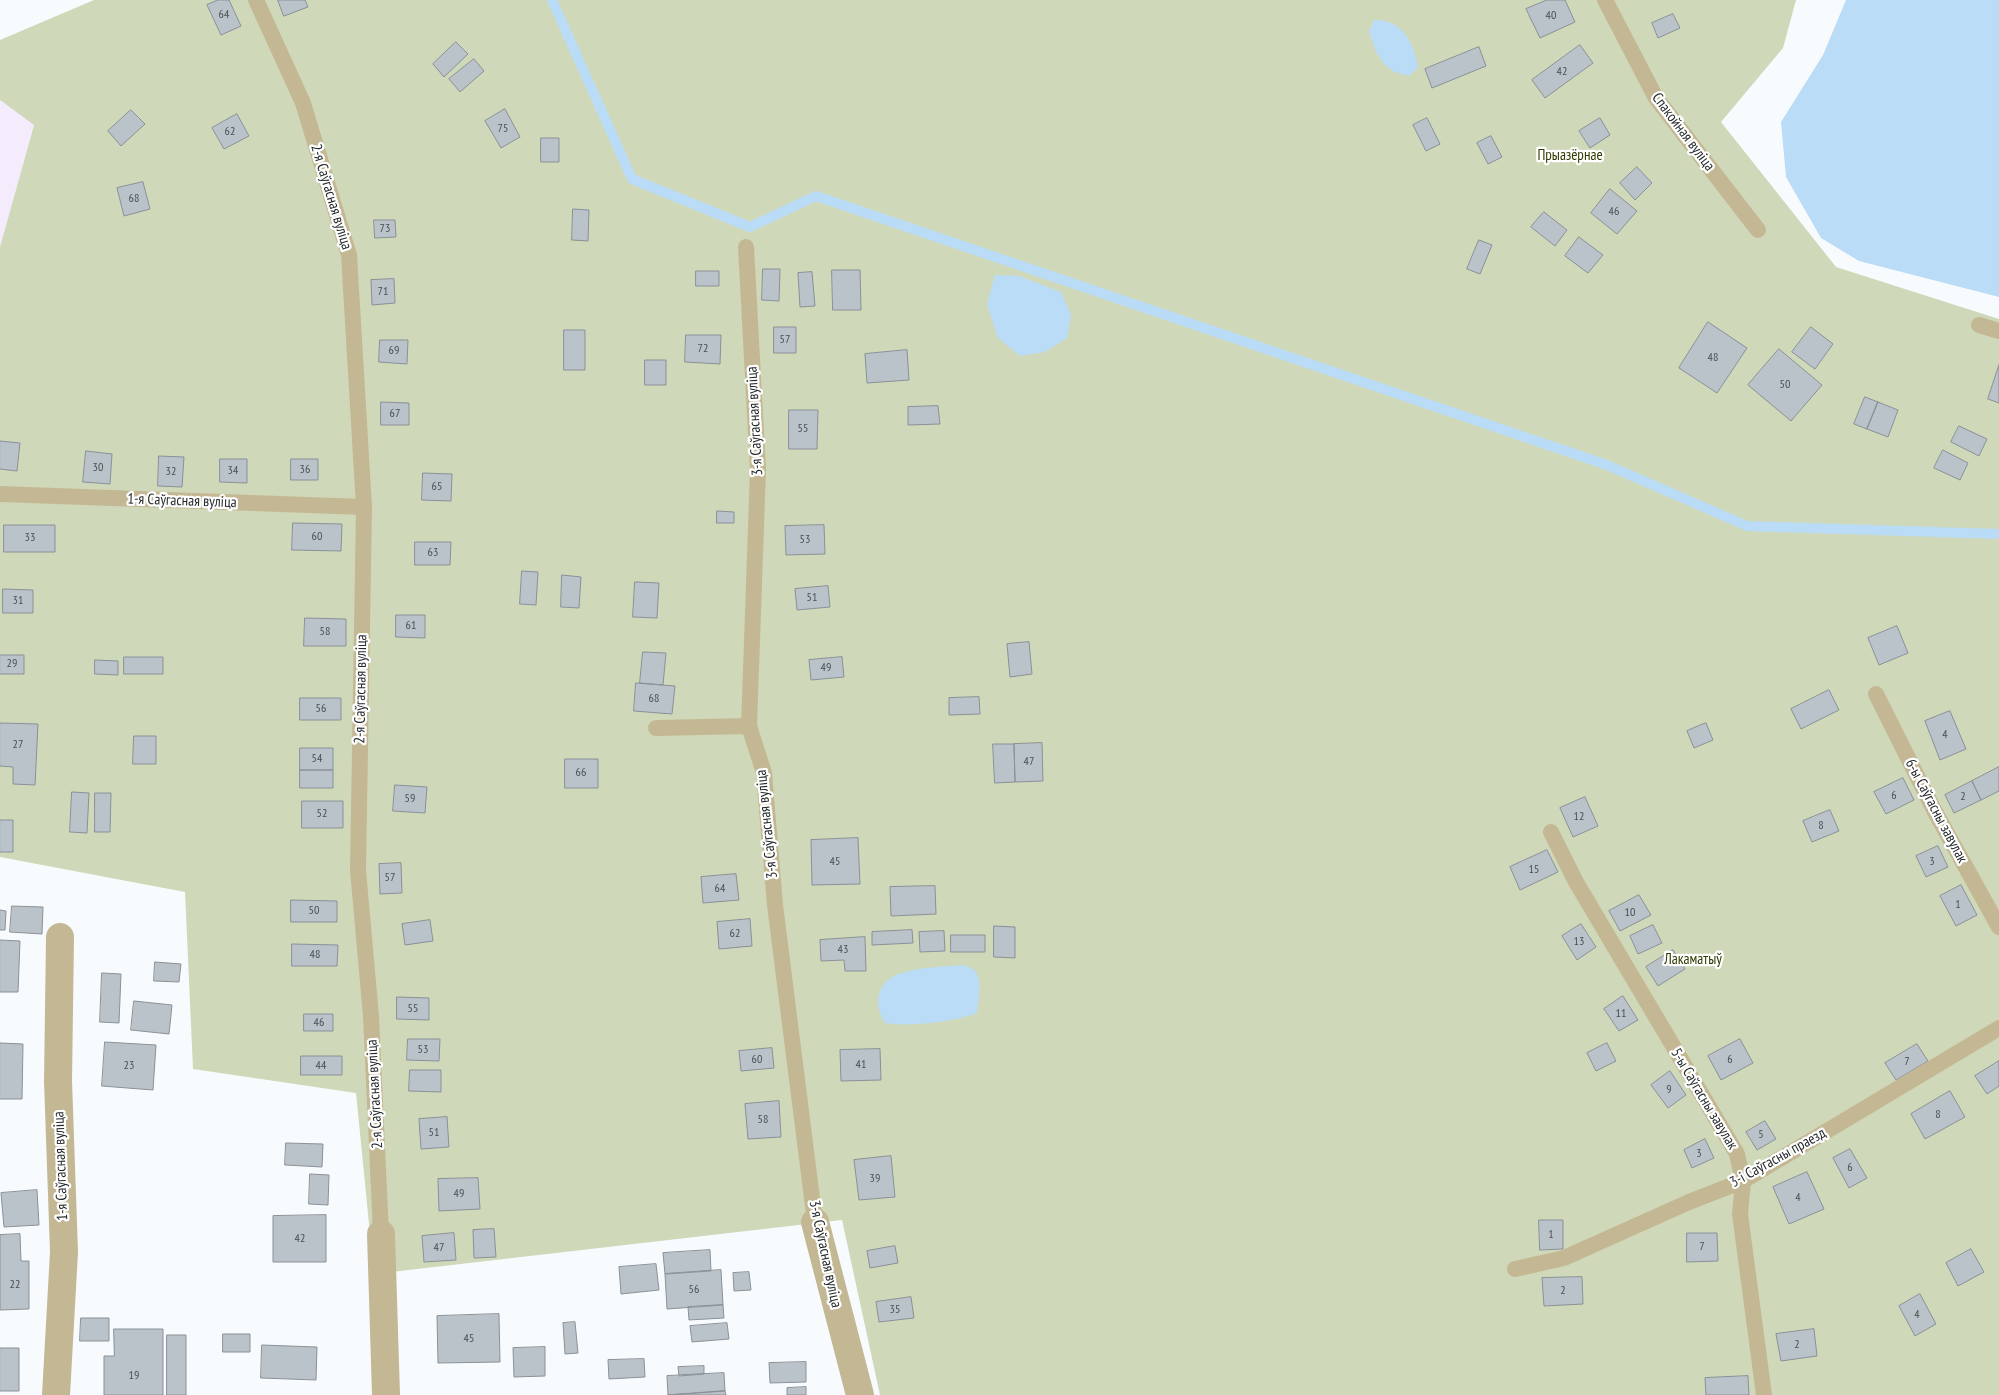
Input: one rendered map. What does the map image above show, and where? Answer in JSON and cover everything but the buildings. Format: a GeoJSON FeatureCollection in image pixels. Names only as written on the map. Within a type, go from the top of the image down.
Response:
{"type":"FeatureCollection","features":[{"type":"Feature","properties":{"kind":"street","name":"1-я Саўгасная вуліца"},"geometry":{"type":"LineString","coordinates":[[56,1395],[64,1252],[58,1082],[60,937]]}},
{"type":"Feature","properties":{"kind":"street","name":"3-я Саўгасная вуліца"},"geometry":{"type":"LineString","coordinates":[[815,1222],[860,1395]]}},
{"type":"Feature","properties":{"kind":"street","name":"2-я Саўгасная вуліца"},"geometry":{"type":"LineString","coordinates":[[381,1234],[386,1395]]}},
{"type":"Feature","properties":{"kind":"lane","name":"2-я Саўгасная вуліца"},"geometry":{"type":"LineString","coordinates":[[256,0],[303,103],[349,254],[364,507],[358,870],[371,1016],[381,1234]]}},
{"type":"Feature","properties":{"kind":"lane","name":"Спакойная вуліца"},"geometry":{"type":"LineString","coordinates":[[1605,0],[1656,98],[1758,230]]}},
{"type":"Feature","properties":{"kind":"lane","name":"3-я Саўгасная вуліца"},"geometry":{"type":"LineString","coordinates":[[746,247],[758,470],[748,726],[764,773],[775,905],[815,1222]]}},
{"type":"Feature","properties":{"kind":"lane"},"geometry":{"type":"LineString","coordinates":[[1979,325],[1999,332]]}},
{"type":"Feature","properties":{"kind":"lane","name":"1-я Саўгасная вуліца"},"geometry":{"type":"LineString","coordinates":[[0,494],[364,507]]}},
{"type":"Feature","properties":{"kind":"lane","name":"6-ы Саўгасны завулак"},"geometry":{"type":"LineString","coordinates":[[1876,694],[1934,810],[1999,927]]}},
{"type":"Feature","properties":{"kind":"lane"},"geometry":{"type":"LineString","coordinates":[[656,728],[748,726]]}},
{"type":"Feature","properties":{"kind":"lane","name":"5-ы Саўгасны завулак"},"geometry":{"type":"LineString","coordinates":[[1551,832],[1576,882],[1737,1154],[1743,1181],[1740,1214],[1764,1395]]}},
{"type":"Feature","properties":{"kind":"lane","name":"3-і Саўгасны праезд"},"geometry":{"type":"LineString","coordinates":[[1515,1269],[1564,1258],[1689,1202],[1743,1181],[1999,1028]]}},
{"type":"Feature","properties":{"kind":"shaded area"},"geometry":{"type":"Polygon","coordinates":[[[0,100],[34,124],[0,247],[0,100]]]}},
{"type":"Feature","properties":{"kind":"green space"},"geometry":{"type":"Polygon","coordinates":[[[94,0],[1796,0],[1783,48],[1721,122],[1836,267],[1999,319],[1999,1395],[880,1395],[842,1220],[374,1274],[356,1093],[193,1069],[185,892],[0,857],[0,247],[34,125],[0,100],[0,40],[94,0]]]}},
{"type":"Feature","properties":{"kind":"water"},"geometry":{"type":"Polygon","coordinates":[[[1846,0],[1999,0],[1999,297],[1859,261],[1821,238],[1786,177],[1781,122],[1823,55],[1846,0]]]}},
{"type":"Feature","properties":{"kind":"water"},"geometry":{"type":"Polygon","coordinates":[[[1374,20],[1384,21],[1399,28],[1410,41],[1418,67],[1409,76],[1394,72],[1384,64],[1376,52],[1369,31],[1374,20]]]}},
{"type":"Feature","properties":{"kind":"water"},"geometry":{"type":"Polygon","coordinates":[[[995,275],[1019,276],[1061,292],[1071,315],[1067,338],[1045,352],[1020,356],[998,338],[987,304],[995,275]]]}},
{"type":"Feature","properties":{"kind":"water"},"geometry":{"type":"Polygon","coordinates":[[[961,965],[973,969],[978,978],[980,990],[977,1013],[957,1019],[931,1023],[885,1023],[878,1000],[887,981],[894,976],[909,971],[961,965]]]}},
{"type":"Feature","properties":{"kind":"waterway"},"geometry":{"type":"LineString","coordinates":[[552,0],[632,179],[750,227],[816,196],[1607,465],[1747,526],[1999,534]]}},
{"type":"Feature","properties":{"kind":"park label","name":"Прыазёрнае"},"geometry":{"type":"Point","coordinates":[1570,156]}},
{"type":"Feature","properties":{"kind":"park label","name":"Лакаматыў"},"geometry":{"type":"Point","coordinates":[1693,960]}}]}
